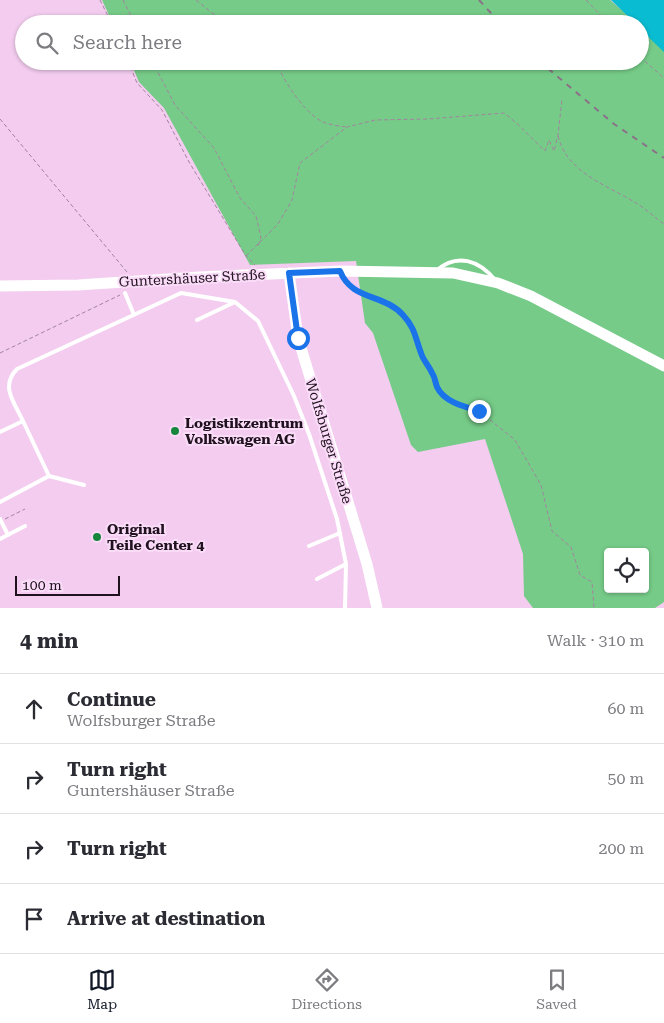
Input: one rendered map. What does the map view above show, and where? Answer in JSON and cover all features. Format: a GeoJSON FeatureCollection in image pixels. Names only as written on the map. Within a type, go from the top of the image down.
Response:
{"type":"FeatureCollection","features":[{"type":"Feature","properties":{"kind":"street","name":"Guntershäuser Straße"},"geometry":{"type":"LineString","coordinates":[[0,286],[127,288],[289,273],[436,271],[498,283],[531,296],[664,366]]}},
{"type":"Feature","properties":{"kind":"street","name":"Wolfsburger Straße"},"geometry":{"type":"LineString","coordinates":[[289,273],[298,338],[367,564],[377,608]]}},
{"type":"Feature","properties":{"kind":"lane"},"geometry":{"type":"LineString","coordinates":[[127,288],[134,315]]}},
{"type":"Feature","properties":{"kind":"lane"},"geometry":{"type":"LineString","coordinates":[[49,476],[7,387],[8,378],[17,369],[181,294],[235,302],[258,321],[294,396],[337,519],[346,564],[345,608]]}},
{"type":"Feature","properties":{"kind":"lane"},"geometry":{"type":"LineString","coordinates":[[197,320],[235,302]]}},
{"type":"Feature","properties":{"kind":"lane"},"geometry":{"type":"LineString","coordinates":[[0,432],[23,421]]}},
{"type":"Feature","properties":{"kind":"lane"},"geometry":{"type":"LineString","coordinates":[[0,502],[49,476],[84,485]]}},
{"type":"Feature","properties":{"kind":"lane"},"geometry":{"type":"LineString","coordinates":[[0,520],[8,535]]}},
{"type":"Feature","properties":{"kind":"lane"},"geometry":{"type":"LineString","coordinates":[[0,539],[25,526]]}},
{"type":"Feature","properties":{"kind":"lane"},"geometry":{"type":"LineString","coordinates":[[309,546],[340,533]]}},
{"type":"Feature","properties":{"kind":"lane"},"geometry":{"type":"LineString","coordinates":[[317,579],[346,564]]}},
{"type":"Feature","properties":{"kind":"path"},"geometry":{"type":"LineString","coordinates":[[100,0],[108,15]]}},
{"type":"Feature","properties":{"kind":"path"},"geometry":{"type":"LineString","coordinates":[[123,0],[130,15]]}},
{"type":"Feature","properties":{"kind":"path"},"geometry":{"type":"LineString","coordinates":[[196,0],[216,15]]}},
{"type":"Feature","properties":{"kind":"path"},"geometry":{"type":"LineString","coordinates":[[586,0],[600,15]]}},
{"type":"Feature","properties":{"kind":"path"},"geometry":{"type":"LineString","coordinates":[[649,65],[664,78]]}},
{"type":"Feature","properties":{"kind":"path"},"geometry":{"type":"LineString","coordinates":[[132,70],[137,83],[162,110],[189,162],[246,256],[258,267]]}},
{"type":"Feature","properties":{"kind":"path"},"geometry":{"type":"LineString","coordinates":[[157,70],[175,105],[214,148],[240,198],[256,216],[261,237],[258,246]]}},
{"type":"Feature","properties":{"kind":"path"},"geometry":{"type":"LineString","coordinates":[[279,70],[314,116],[324,122],[347,127]]}},
{"type":"Feature","properties":{"kind":"path"},"geometry":{"type":"LineString","coordinates":[[246,256],[278,224],[292,200],[300,163],[347,127],[375,120],[428,119],[504,113],[519,124],[524,133],[545,151],[549,140],[554,151],[558,136],[562,99]]}},
{"type":"Feature","properties":{"kind":"path"},"geometry":{"type":"LineString","coordinates":[[0,119],[128,274],[127,288],[0,353]]}},
{"type":"Feature","properties":{"kind":"path"},"geometry":{"type":"LineString","coordinates":[[558,136],[562,150],[568,160],[591,178],[636,203],[664,224]]}},
{"type":"Feature","properties":{"kind":"path"},"geometry":{"type":"LineString","coordinates":[[340,271],[344,283],[356,292],[378,298],[397,309],[413,326],[421,354],[434,375],[438,388],[454,403],[479,411],[515,440],[541,484],[552,531],[571,547],[580,575],[592,582],[594,608]]}},
{"type":"Feature","properties":{"kind":"path"},"geometry":{"type":"LineString","coordinates":[[0,520],[25,509]]}},
{"type":"Feature","properties":{"kind":"green space"},"geometry":{"type":"Polygon","coordinates":[[[102,0],[610,0],[628,15],[109,15],[102,0]]]}},
{"type":"Feature","properties":{"kind":"green space"},"geometry":{"type":"Polygon","coordinates":[[[649,34],[664,47],[664,602],[655,608],[533,608],[524,596],[523,554],[485,439],[418,452],[411,445],[373,333],[365,323],[356,261],[250,265],[164,108],[139,82],[134,70],[649,70],[649,34]]]}},
{"type":"Feature","properties":{"kind":"water"},"geometry":{"type":"Polygon","coordinates":[[[611,0],[664,0],[664,52],[649,38],[649,15],[627,15],[611,0]]]}},
{"type":"Feature","properties":{"kind":"railway"},"geometry":{"type":"LineString","coordinates":[[479,0],[493,15]]}},
{"type":"Feature","properties":{"kind":"railway"},"geometry":{"type":"LineString","coordinates":[[550,70],[614,124],[664,158]]}},
{"type":"Feature","properties":{"kind":"place","name":"Logistikzentrum Volkswagen AG"},"geometry":{"type":"Point","coordinates":[175,431]}},
{"type":"Feature","properties":{"kind":"place","name":"Original Teile Center 4"},"geometry":{"type":"Point","coordinates":[97,537]}},
{"type":"Feature","properties":{"kind":"route"},"geometry":{"type":"LineString","coordinates":[[298,338],[292,311],[289,273],[340,271],[344,283],[356,292],[378,298],[397,309],[413,326],[421,354],[434,375],[438,388],[454,403],[479,411]]}}]}
